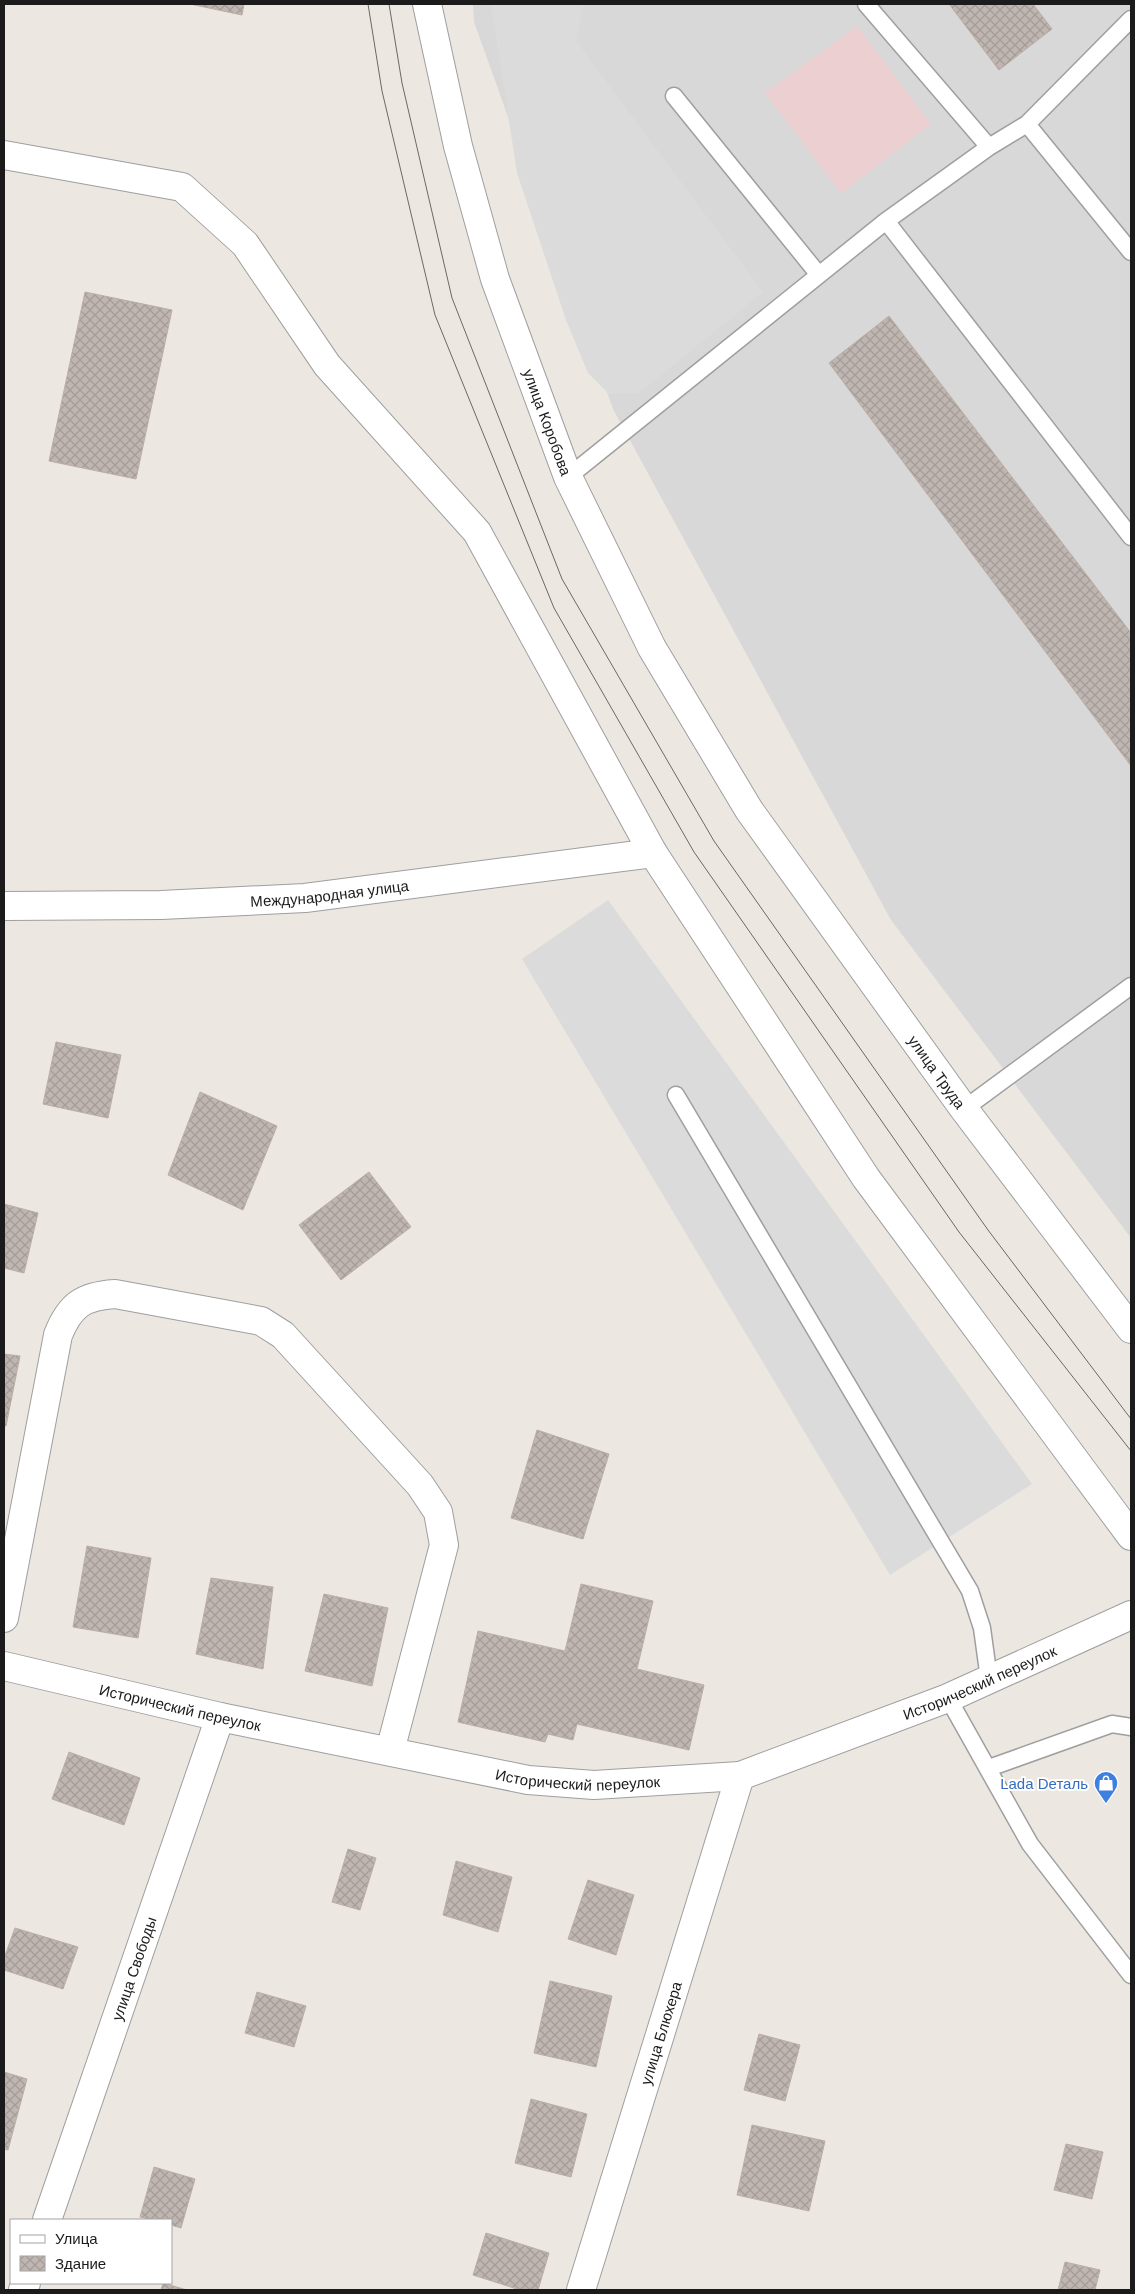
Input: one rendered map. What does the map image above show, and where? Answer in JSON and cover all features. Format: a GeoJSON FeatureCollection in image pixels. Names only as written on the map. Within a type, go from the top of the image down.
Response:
{"type":"FeatureCollection","features":[{"type":"Feature","properties":{"kind":"street","name":"улица Коробова"},"geometry":{"type":"LineString","coordinates":[[427,4],[458,146],[495,279],[568,477],[652,648],[749,810]]}},
{"type":"Feature","properties":{"kind":"street"},"geometry":{"type":"LineString","coordinates":[[4,154],[182,187],[245,244],[327,365],[477,532],[653,853],[866,1178],[1131,1536]]}},
{"type":"Feature","properties":{"kind":"street","name":"улица Труда"},"geometry":{"type":"LineString","coordinates":[[749,810],[964,1109],[1131,1329]]}},
{"type":"Feature","properties":{"kind":"street","name":"Международная улица"},"geometry":{"type":"LineString","coordinates":[[4,906],[161,906],[305,898],[653,853]]}},
{"type":"Feature","properties":{"kind":"street"},"geometry":{"type":"LineString","coordinates":[[4,1618],[58,1335],[65,1318],[78,1303],[96,1295],[115,1294],[262,1321],[283,1335],[420,1485],[438,1512],[444,1545],[390,1751]]}},
{"type":"Feature","properties":{"kind":"street","name":"Исторический переулок"},"geometry":{"type":"LineString","coordinates":[[4,1666],[220,1716],[528,1780],[594,1785],[740,1776],[948,1698],[1131,1615]]}},
{"type":"Feature","properties":{"kind":"street","name":"улица Свободы"},"geometry":{"type":"LineString","coordinates":[[47,2219],[220,1716]]}},
{"type":"Feature","properties":{"kind":"street","name":"улица Блюхера"},"geometry":{"type":"LineString","coordinates":[[581,2290],[740,1776]]}},
{"type":"Feature","properties":{"kind":"lane"},"geometry":{"type":"LineString","coordinates":[[866,4],[989,147]]}},
{"type":"Feature","properties":{"kind":"lane"},"geometry":{"type":"LineString","coordinates":[[568,477],[886,221],[989,147],[1027,124],[1131,19]]}},
{"type":"Feature","properties":{"kind":"lane"},"geometry":{"type":"LineString","coordinates":[[674,96],[819,275]]}},
{"type":"Feature","properties":{"kind":"lane"},"geometry":{"type":"LineString","coordinates":[[1027,124],[1131,252]]}},
{"type":"Feature","properties":{"kind":"lane"},"geometry":{"type":"LineString","coordinates":[[886,221],[1131,537]]}},
{"type":"Feature","properties":{"kind":"lane"},"geometry":{"type":"LineString","coordinates":[[964,1109],[1131,986]]}},
{"type":"Feature","properties":{"kind":"lane"},"geometry":{"type":"LineString","coordinates":[[676,1095],[970,1591],[982,1628],[989,1679]]}},
{"type":"Feature","properties":{"kind":"lane"},"geometry":{"type":"LineString","coordinates":[[948,1698],[1030,1844],[1131,1975]]}},
{"type":"Feature","properties":{"kind":"lane"},"geometry":{"type":"LineString","coordinates":[[989,1768],[1112,1724],[1131,1727]]}},
{"type":"Feature","properties":{"kind":"shaded area"},"geometry":{"type":"Polygon","coordinates":[[[473,4],[1131,4],[1131,1238],[891,920],[613,409],[474,22],[473,4]]]}},
{"type":"Feature","properties":{"kind":"shaded area"},"geometry":{"type":"Polygon","coordinates":[[[491,4],[584,4],[576,41],[763,292],[639,393],[609,394],[588,373],[566,320],[517,173],[491,4]]]}},
{"type":"Feature","properties":{"kind":"shaded area"},"geometry":{"type":"Polygon","coordinates":[[[857,26],[931,124],[841,193],[765,93],[857,26]]]}},
{"type":"Feature","properties":{"kind":"shaded area"},"geometry":{"type":"Polygon","coordinates":[[[608,900],[1032,1484],[890,1575],[522,959],[608,900]]]}},
{"type":"Feature","properties":{"kind":"building"},"geometry":{"type":"Polygon","coordinates":[[[190,4],[244,4],[242,15],[190,4]]]}},
{"type":"Feature","properties":{"kind":"building"},"geometry":{"type":"Polygon","coordinates":[[[949,4],[1033,4],[1052,29],[999,70],[949,4]]]}},
{"type":"Feature","properties":{"kind":"building"},"geometry":{"type":"Polygon","coordinates":[[[85,292],[172,310],[136,479],[49,461],[85,292]]]}},
{"type":"Feature","properties":{"kind":"building"},"geometry":{"type":"Polygon","coordinates":[[[889,316],[1131,633],[1131,766],[829,363],[889,316]]]}},
{"type":"Feature","properties":{"kind":"building"},"geometry":{"type":"Polygon","coordinates":[[[56,1042],[121,1055],[108,1118],[43,1104],[56,1042]]]}},
{"type":"Feature","properties":{"kind":"building"},"geometry":{"type":"Polygon","coordinates":[[[200,1092],[277,1126],[243,1210],[168,1175],[200,1092]]]}},
{"type":"Feature","properties":{"kind":"building"},"geometry":{"type":"Polygon","coordinates":[[[369,1172],[411,1227],[341,1280],[299,1225],[369,1172]]]}},
{"type":"Feature","properties":{"kind":"building"},"geometry":{"type":"Polygon","coordinates":[[[4,1204],[38,1213],[24,1273],[4,1268],[4,1204]]]}},
{"type":"Feature","properties":{"kind":"building"},"geometry":{"type":"Polygon","coordinates":[[[4,1354],[20,1356],[6,1426],[4,1426],[4,1354]]]}},
{"type":"Feature","properties":{"kind":"building"},"geometry":{"type":"Polygon","coordinates":[[[537,1430],[609,1454],[583,1539],[511,1518],[537,1430]]]}},
{"type":"Feature","properties":{"kind":"building"},"geometry":{"type":"Polygon","coordinates":[[[87,1546],[151,1558],[138,1638],[73,1627],[87,1546]]]}},
{"type":"Feature","properties":{"kind":"building"},"geometry":{"type":"Polygon","coordinates":[[[211,1578],[273,1587],[263,1669],[196,1654],[211,1578]]]}},
{"type":"Feature","properties":{"kind":"building"},"geometry":{"type":"Polygon","coordinates":[[[581,1584],[653,1601],[637,1669],[704,1685],[689,1750],[577,1724],[573,1740],[548,1734],[545,1742],[458,1722],[478,1631],[565,1651],[581,1584]]]}},
{"type":"Feature","properties":{"kind":"building"},"geometry":{"type":"Polygon","coordinates":[[[324,1594],[388,1608],[372,1686],[305,1671],[324,1594]]]}},
{"type":"Feature","properties":{"kind":"building"},"geometry":{"type":"Polygon","coordinates":[[[69,1752],[140,1778],[124,1825],[52,1799],[69,1752]]]}},
{"type":"Feature","properties":{"kind":"building"},"geometry":{"type":"Polygon","coordinates":[[[348,1849],[376,1858],[360,1910],[332,1902],[348,1849]]]}},
{"type":"Feature","properties":{"kind":"building"},"geometry":{"type":"Polygon","coordinates":[[[456,1861],[512,1877],[498,1932],[443,1915],[456,1861]]]}},
{"type":"Feature","properties":{"kind":"building"},"geometry":{"type":"Polygon","coordinates":[[[588,1880],[634,1895],[616,1955],[568,1939],[588,1880]]]}},
{"type":"Feature","properties":{"kind":"building"},"geometry":{"type":"Polygon","coordinates":[[[15,1928],[78,1947],[63,1989],[4,1970],[4,1958],[15,1928]]]}},
{"type":"Feature","properties":{"kind":"building"},"geometry":{"type":"Polygon","coordinates":[[[550,1981],[612,1996],[596,2067],[534,2053],[550,1981]]]}},
{"type":"Feature","properties":{"kind":"building"},"geometry":{"type":"Polygon","coordinates":[[[257,1992],[306,2006],[294,2047],[245,2033],[257,1992]]]}},
{"type":"Feature","properties":{"kind":"building"},"geometry":{"type":"Polygon","coordinates":[[[759,2034],[800,2045],[785,2101],[744,2090],[759,2034]]]}},
{"type":"Feature","properties":{"kind":"building"},"geometry":{"type":"Polygon","coordinates":[[[4,2072],[27,2079],[8,2150],[4,2149],[4,2072]]]}},
{"type":"Feature","properties":{"kind":"building"},"geometry":{"type":"Polygon","coordinates":[[[531,2099],[587,2114],[571,2177],[515,2163],[531,2099]]]}},
{"type":"Feature","properties":{"kind":"building"},"geometry":{"type":"Polygon","coordinates":[[[752,2125],[825,2141],[809,2211],[737,2195],[752,2125]]]}},
{"type":"Feature","properties":{"kind":"building"},"geometry":{"type":"Polygon","coordinates":[[[1066,2144],[1103,2152],[1092,2199],[1054,2190],[1066,2144]]]}},
{"type":"Feature","properties":{"kind":"building"},"geometry":{"type":"Polygon","coordinates":[[[154,2167],[195,2179],[181,2228],[172,2225],[172,2219],[140,2217],[154,2167]]]}},
{"type":"Feature","properties":{"kind":"building"},"geometry":{"type":"Polygon","coordinates":[[[486,2233],[549,2253],[538,2290],[520,2290],[473,2275],[486,2233]]]}},
{"type":"Feature","properties":{"kind":"building"},"geometry":{"type":"Polygon","coordinates":[[[1065,2262],[1100,2270],[1095,2290],[1058,2290],[1065,2262]]]}},
{"type":"Feature","properties":{"kind":"building"},"geometry":{"type":"Polygon","coordinates":[[[163,2284],[166,2284],[187,2290],[161,2290],[163,2284]]]}},
{"type":"Feature","properties":{"kind":"tram line"},"geometry":{"type":"LineString","coordinates":[[368,4],[382,91],[435,315],[554,608],[694,852],[959,1232],[1131,1451]]}},
{"type":"Feature","properties":{"kind":"tram line"},"geometry":{"type":"LineString","coordinates":[[389,4],[402,83],[452,298],[562,579],[714,841],[988,1230],[1131,1419]]}},
{"type":"Feature","properties":{"kind":"place","name":"Lada Dеталь"},"geometry":{"type":"Point","coordinates":[1106,1804]}}]}
